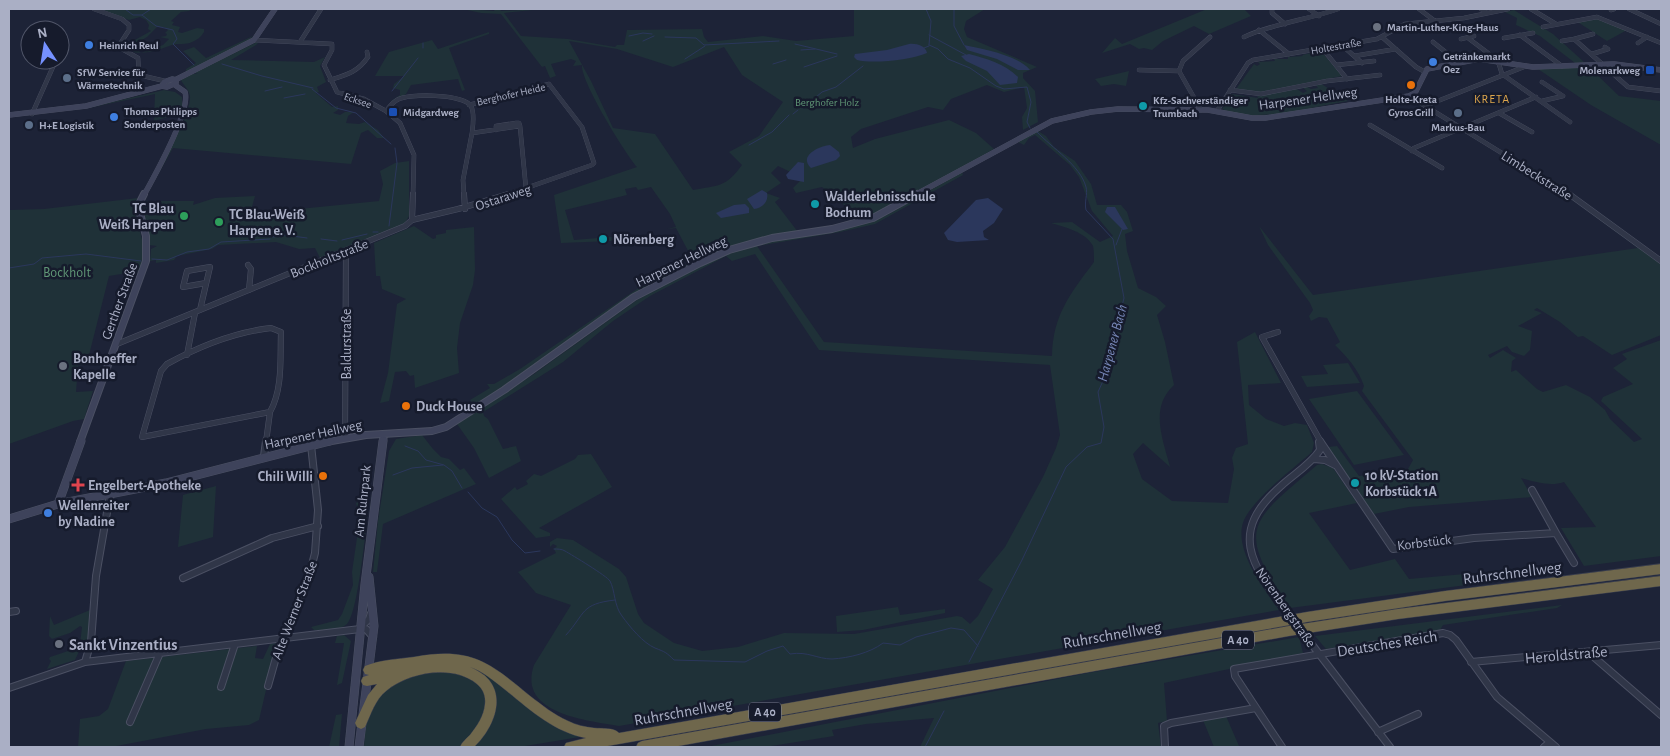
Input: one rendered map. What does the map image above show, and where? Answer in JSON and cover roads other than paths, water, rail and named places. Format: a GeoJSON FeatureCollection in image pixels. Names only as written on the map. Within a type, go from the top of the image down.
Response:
{"type":"FeatureCollection","features":[{"type":"Feature","properties":{"kind":"highway","name":"Ruhrschnellweg"},"geometry":{"type":"LineString","coordinates":[[570,747],[1307,617],[1445,596],[1661,570]]}},
{"type":"Feature","properties":{"kind":"highway","name":"Ruhrschnellweg"},"geometry":{"type":"LineString","coordinates":[[645,747],[1289,631],[1398,614],[1661,581]]}},
{"type":"Feature","properties":{"kind":"highway"},"geometry":{"type":"LineString","coordinates":[[368,675],[444,659],[469,662],[490,670],[543,714],[565,727],[580,732],[607,735],[649,733]]}},
{"type":"Feature","properties":{"kind":"highway"},"geometry":{"type":"LineString","coordinates":[[368,675],[440,668],[458,669],[478,677],[484,683],[490,698],[489,714],[479,734],[466,747]]}},
{"type":"Feature","properties":{"kind":"highway"},"geometry":{"type":"LineString","coordinates":[[361,723],[370,702],[379,690],[396,678],[410,672]]}},
{"type":"Feature","properties":{"kind":"street"},"geometry":{"type":"LineString","coordinates":[[94,9],[122,20],[129,25],[129,30],[120,44],[122,48],[138,58],[139,75],[164,83],[168,87],[254,40],[261,32],[274,9]]}},
{"type":"Feature","properties":{"kind":"street"},"geometry":{"type":"LineString","coordinates":[[300,42],[321,9]]}},
{"type":"Feature","properties":{"kind":"street"},"geometry":{"type":"LineString","coordinates":[[1310,9],[1319,16]]}},
{"type":"Feature","properties":{"kind":"street"},"geometry":{"type":"LineString","coordinates":[[1244,37],[1259,30],[1319,16],[1338,9]]}},
{"type":"Feature","properties":{"kind":"street"},"geometry":{"type":"LineString","coordinates":[[1419,9],[1435,21]]}},
{"type":"Feature","properties":{"kind":"street"},"geometry":{"type":"LineString","coordinates":[[1481,9],[1487,13]]}},
{"type":"Feature","properties":{"kind":"street","name":"Holtestraße"},"geometry":{"type":"LineString","coordinates":[[1217,111],[1251,61],[1382,38],[1405,24],[1508,9]]}},
{"type":"Feature","properties":{"kind":"street"},"geometry":{"type":"LineString","coordinates":[[1531,9],[1556,24]]}},
{"type":"Feature","properties":{"kind":"street"},"geometry":{"type":"LineString","coordinates":[[1629,9],[1661,24]]}},
{"type":"Feature","properties":{"kind":"street"},"geometry":{"type":"LineString","coordinates":[[1272,10],[1272,13],[1285,24]]}},
{"type":"Feature","properties":{"kind":"street"},"geometry":{"type":"LineString","coordinates":[[1543,27],[1594,16],[1661,43]]}},
{"type":"Feature","properties":{"kind":"street"},"geometry":{"type":"LineString","coordinates":[[1259,30],[1289,54]]}},
{"type":"Feature","properties":{"kind":"street"},"geometry":{"type":"LineString","coordinates":[[1504,38],[1533,33]]}},
{"type":"Feature","properties":{"kind":"street"},"geometry":{"type":"LineString","coordinates":[[1562,41],[1594,34]]}},
{"type":"Feature","properties":{"kind":"street"},"geometry":{"type":"LineString","coordinates":[[1520,35],[1562,66]]}},
{"type":"Feature","properties":{"kind":"street"},"geometry":{"type":"LineString","coordinates":[[1461,39],[1474,36]]}},
{"type":"Feature","properties":{"kind":"street"},"geometry":{"type":"LineString","coordinates":[[1179,71],[1183,61],[1210,37]]}},
{"type":"Feature","properties":{"kind":"street"},"geometry":{"type":"LineString","coordinates":[[1382,38],[1416,67],[1425,72]]}},
{"type":"Feature","properties":{"kind":"street"},"geometry":{"type":"LineString","coordinates":[[1468,38],[1488,53],[1502,74],[1570,122]]}},
{"type":"Feature","properties":{"kind":"street"},"geometry":{"type":"LineString","coordinates":[[1638,43],[1647,38]]}},
{"type":"Feature","properties":{"kind":"street"},"geometry":{"type":"LineString","coordinates":[[1574,39],[1628,87],[1661,91]]}},
{"type":"Feature","properties":{"kind":"street","name":"Ecksee"},"geometry":{"type":"LineString","coordinates":[[254,40],[328,43],[333,46],[324,65],[337,92],[364,99],[397,119],[413,149],[411,222]]}},
{"type":"Feature","properties":{"kind":"street"},"geometry":{"type":"LineString","coordinates":[[1433,42],[1458,62]]}},
{"type":"Feature","properties":{"kind":"street"},"geometry":{"type":"LineString","coordinates":[[1592,54],[1602,52],[1608,48],[1605,47]]}},
{"type":"Feature","properties":{"kind":"street"},"geometry":{"type":"LineString","coordinates":[[1322,48],[1347,79]]}},
{"type":"Feature","properties":{"kind":"street"},"geometry":{"type":"LineString","coordinates":[[1345,48],[1362,63]]}},
{"type":"Feature","properties":{"kind":"street"},"geometry":{"type":"LineString","coordinates":[[1354,56],[1396,49]]}},
{"type":"Feature","properties":{"kind":"street"},"geometry":{"type":"LineString","coordinates":[[330,80],[358,69],[368,57],[367,52]]}},
{"type":"Feature","properties":{"kind":"street"},"geometry":{"type":"LineString","coordinates":[[1409,96],[1416,92],[1425,72],[1429,69],[1475,59],[1526,66],[1602,64],[1661,70]]}},
{"type":"Feature","properties":{"kind":"street"},"geometry":{"type":"LineString","coordinates":[[1336,65],[1374,61]]}},
{"type":"Feature","properties":{"kind":"street"},"geometry":{"type":"LineString","coordinates":[[1425,106],[1526,66]]}},
{"type":"Feature","properties":{"kind":"street"},"geometry":{"type":"LineString","coordinates":[[32,114],[52,70]]}},
{"type":"Feature","properties":{"kind":"street"},"geometry":{"type":"LineString","coordinates":[[1140,70],[1179,71]]}},
{"type":"Feature","properties":{"kind":"street"},"geometry":{"type":"LineString","coordinates":[[1179,71],[1201,110]]}},
{"type":"Feature","properties":{"kind":"street"},"geometry":{"type":"LineString","coordinates":[[1230,90],[1245,94],[1266,94],[1309,84],[1380,75]]}},
{"type":"Feature","properties":{"kind":"street","name":"Gerther Straße"},"geometry":{"type":"LineString","coordinates":[[58,504],[146,262],[146,236],[139,204],[164,157],[188,100],[185,91],[175,82]]}},
{"type":"Feature","properties":{"kind":"street"},"geometry":{"type":"LineString","coordinates":[[1542,82],[1563,96],[1542,101]]}},
{"type":"Feature","properties":{"kind":"street"},"geometry":{"type":"LineString","coordinates":[[9,115],[32,114],[98,104],[164,83]]}},
{"type":"Feature","properties":{"kind":"street","name":"Berghofer Heide"},"geometry":{"type":"LineString","coordinates":[[466,209],[463,180],[475,118],[469,105],[549,84],[584,132],[594,160],[592,165]]}},
{"type":"Feature","properties":{"kind":"street"},"geometry":{"type":"LineString","coordinates":[[386,111],[396,100],[408,96],[455,96],[463,99],[469,105]]}},
{"type":"Feature","properties":{"kind":"street","name":"Harpener Hellweg"},"geometry":{"type":"LineString","coordinates":[[9,519],[58,504],[166,483],[264,456],[345,437],[425,431],[446,427],[504,390],[634,297],[719,254],[772,238],[832,229],[873,218],[1052,121],[1076,114],[1113,110],[1201,110],[1252,118],[1265,118],[1409,96]]}},
{"type":"Feature","properties":{"kind":"street","name":"Limbeckstraße"},"geometry":{"type":"LineString","coordinates":[[1409,96],[1566,192],[1661,261]]}},
{"type":"Feature","properties":{"kind":"street"},"geometry":{"type":"LineString","coordinates":[[1412,151],[1414,148],[1536,97]]}},
{"type":"Feature","properties":{"kind":"street"},"geometry":{"type":"LineString","coordinates":[[1499,113],[1532,132]]}},
{"type":"Feature","properties":{"kind":"street"},"geometry":{"type":"LineString","coordinates":[[1370,125],[1442,168]]}},
{"type":"Feature","properties":{"kind":"street"},"geometry":{"type":"LineString","coordinates":[[472,133],[520,126],[526,189]]}},
{"type":"Feature","properties":{"kind":"street","name":"Ostaraweg"},"geometry":{"type":"LineString","coordinates":[[411,222],[466,209],[592,165]]}},
{"type":"Feature","properties":{"kind":"street","name":"Bockholtstraße"},"geometry":{"type":"LineString","coordinates":[[117,344],[346,251],[411,222]]}},
{"type":"Feature","properties":{"kind":"street","name":"Baldurstraße"},"geometry":{"type":"LineString","coordinates":[[345,437],[346,251]]}},
{"type":"Feature","properties":{"kind":"street"},"geometry":{"type":"LineString","coordinates":[[248,265],[251,269],[249,290]]}},
{"type":"Feature","properties":{"kind":"street"},"geometry":{"type":"LineString","coordinates":[[187,354],[197,312],[206,283],[210,267],[187,271],[183,287],[206,283]]}},
{"type":"Feature","properties":{"kind":"street"},"geometry":{"type":"LineString","coordinates":[[264,456],[270,412],[275,403],[280,372],[281,332],[272,328],[255,331],[187,354],[167,364],[161,371],[142,437],[270,412]]}},
{"type":"Feature","properties":{"kind":"street"},"geometry":{"type":"LineString","coordinates":[[1278,332],[1262,337],[1290,392],[1318,439],[1320,450],[1314,459],[1325,460],[1336,465]]}},
{"type":"Feature","properties":{"kind":"street","name":"Am Ruhrpark"},"geometry":{"type":"LineString","coordinates":[[349,747],[360,629],[384,434]]}},
{"type":"Feature","properties":{"kind":"street","name":"Korbstück"},"geometry":{"type":"LineString","coordinates":[[1318,439],[1393,549],[1436,541],[1473,537],[1556,532]]}},
{"type":"Feature","properties":{"kind":"street","name":"Alte Werner Straße"},"geometry":{"type":"LineString","coordinates":[[268,686],[273,663],[308,580],[315,553],[318,526],[311,445]]}},
{"type":"Feature","properties":{"kind":"street","name":"Nörenbergstraße"},"geometry":{"type":"LineString","coordinates":[[1314,459],[1261,505],[1252,518],[1249,528],[1252,554],[1260,572],[1286,611],[1390,747]]}},
{"type":"Feature","properties":{"kind":"street"},"geometry":{"type":"LineString","coordinates":[[1532,490],[1574,563]]}},
{"type":"Feature","properties":{"kind":"street"},"geometry":{"type":"LineString","coordinates":[[85,662],[91,642],[96,576],[110,495]]}},
{"type":"Feature","properties":{"kind":"street"},"geometry":{"type":"LineString","coordinates":[[182,578],[272,538],[318,526]]}},
{"type":"Feature","properties":{"kind":"street","name":"Am Ruhrpark"},"geometry":{"type":"LineString","coordinates":[[359,747],[373,637],[368,572]]}},
{"type":"Feature","properties":{"kind":"street"},"geometry":{"type":"LineString","coordinates":[[360,629],[369,619],[372,606]]}},
{"type":"Feature","properties":{"kind":"street"},"geometry":{"type":"LineString","coordinates":[[9,688],[85,662],[360,629],[366,629],[373,637]]}},
{"type":"Feature","properties":{"kind":"street","name":"Deutsches Reich"},"geometry":{"type":"LineString","coordinates":[[1256,708],[1235,676],[1234,669],[1443,633],[1450,635],[1456,640],[1497,697],[1556,747]]}},
{"type":"Feature","properties":{"kind":"street"},"geometry":{"type":"LineString","coordinates":[[220,687],[235,644]]}},
{"type":"Feature","properties":{"kind":"street","name":"Heroldstraße"},"geometry":{"type":"LineString","coordinates":[[1471,662],[1661,645]]}},
{"type":"Feature","properties":{"kind":"street"},"geometry":{"type":"LineString","coordinates":[[1588,652],[1661,715]]}},
{"type":"Feature","properties":{"kind":"street"},"geometry":{"type":"LineString","coordinates":[[130,722],[160,653]]}},
{"type":"Feature","properties":{"kind":"street"},"geometry":{"type":"LineString","coordinates":[[354,685],[368,675]]}},
{"type":"Feature","properties":{"kind":"street"},"geometry":{"type":"LineString","coordinates":[[1165,747],[1164,726],[1171,723],[1256,708],[1282,747]]}},
{"type":"Feature","properties":{"kind":"street"},"geometry":{"type":"LineString","coordinates":[[1378,732],[1418,714]]}},
{"type":"Feature","properties":{"kind":"street"},"geometry":{"type":"LineString","coordinates":[[1544,747],[1550,742]]}},
{"type":"Feature","properties":{"kind":"water"},"geometry":{"type":"Polygon","coordinates":[[[909,44],[920,45],[925,48],[927,53],[912,58],[882,61],[857,60],[854,57],[855,54],[887,50],[909,44]]]}},
{"type":"Feature","properties":{"kind":"water"},"geometry":{"type":"Polygon","coordinates":[[[964,45],[1017,60],[1030,70],[1018,70],[997,59],[967,50],[964,45]]]}},
{"type":"Feature","properties":{"kind":"water"},"geometry":{"type":"Polygon","coordinates":[[[969,54],[1007,68],[1018,77],[1017,83],[1000,85],[987,71],[966,61],[961,56],[969,54]]]}},
{"type":"Feature","properties":{"kind":"water"},"geometry":{"type":"Polygon","coordinates":[[[830,145],[839,152],[840,156],[836,160],[811,168],[808,164],[808,156],[821,147],[830,145]]]}},
{"type":"Feature","properties":{"kind":"water"},"geometry":{"type":"Polygon","coordinates":[[[798,162],[804,163],[804,182],[788,179],[786,175],[798,162]]]}},
{"type":"Feature","properties":{"kind":"water"},"geometry":{"type":"Polygon","coordinates":[[[762,190],[767,193],[766,202],[754,209],[747,199],[762,190]]]}},
{"type":"Feature","properties":{"kind":"water"},"geometry":{"type":"Polygon","coordinates":[[[988,198],[1003,209],[994,223],[983,231],[984,237],[989,240],[957,242],[948,240],[944,233],[976,200],[988,198]]]}},
{"type":"Feature","properties":{"kind":"water"},"geometry":{"type":"Polygon","coordinates":[[[745,204],[749,208],[749,213],[721,218],[716,213],[734,205],[745,204]]]}},
{"type":"Feature","properties":{"kind":"water"},"geometry":{"type":"Polygon","coordinates":[[[1107,207],[1115,207],[1128,229],[1123,230],[1105,212],[1107,207]]]}},
{"type":"Feature","properties":{"kind":"waterway"},"geometry":{"type":"LineString","coordinates":[[125,9],[133,15],[142,15]]}},
{"type":"Feature","properties":{"kind":"waterway"},"geometry":{"type":"LineString","coordinates":[[142,15],[151,9]]}},
{"type":"Feature","properties":{"kind":"waterway","name":"Harpener Bach"},"geometry":{"type":"LineString","coordinates":[[926,9],[931,21],[930,35]]}},
{"type":"Feature","properties":{"kind":"waterway"},"geometry":{"type":"LineString","coordinates":[[954,9],[954,26],[964,45]]}},
{"type":"Feature","properties":{"kind":"waterway"},"geometry":{"type":"LineString","coordinates":[[142,15],[156,26],[173,30],[177,39],[173,44],[194,65]]}},
{"type":"Feature","properties":{"kind":"waterway"},"geometry":{"type":"LineString","coordinates":[[629,36],[643,33],[652,34]]}},
{"type":"Feature","properties":{"kind":"waterway"},"geometry":{"type":"LineString","coordinates":[[930,35],[966,55]]}},
{"type":"Feature","properties":{"kind":"waterway","name":"Harpener Bach"},"geometry":{"type":"LineString","coordinates":[[930,35],[929,45],[938,49],[948,59],[970,68],[996,86],[1004,89],[1027,87],[1031,102],[1027,122],[1030,128]]}},
{"type":"Feature","properties":{"kind":"waterway"},"geometry":{"type":"LineString","coordinates":[[643,41],[654,36]]}},
{"type":"Feature","properties":{"kind":"waterway"},"geometry":{"type":"LineString","coordinates":[[665,37],[696,38],[704,45],[779,41]]}},
{"type":"Feature","properties":{"kind":"waterway"},"geometry":{"type":"LineString","coordinates":[[423,43],[423,48]]}},
{"type":"Feature","properties":{"kind":"waterway"},"geometry":{"type":"LineString","coordinates":[[795,44],[837,54]]}},
{"type":"Feature","properties":{"kind":"waterway"},"geometry":{"type":"LineString","coordinates":[[685,59],[705,46]]}},
{"type":"Feature","properties":{"kind":"waterway","name":"Harpener Bach"},"geometry":{"type":"LineString","coordinates":[[924,48],[929,46]]}},
{"type":"Feature","properties":{"kind":"waterway"},"geometry":{"type":"LineString","coordinates":[[801,50],[815,49]]}},
{"type":"Feature","properties":{"kind":"waterway"},"geometry":{"type":"LineString","coordinates":[[804,67],[837,56]]}},
{"type":"Feature","properties":{"kind":"waterway"},"geometry":{"type":"LineString","coordinates":[[392,91],[418,58]]}},
{"type":"Feature","properties":{"kind":"waterway"},"geometry":{"type":"LineString","coordinates":[[773,64],[786,60]]}},
{"type":"Feature","properties":{"kind":"waterway"},"geometry":{"type":"LineString","coordinates":[[222,64],[313,88]]}},
{"type":"Feature","properties":{"kind":"waterway"},"geometry":{"type":"LineString","coordinates":[[803,108],[822,92],[836,87],[863,66]]}},
{"type":"Feature","properties":{"kind":"waterway"},"geometry":{"type":"LineString","coordinates":[[265,91],[282,87]]}},
{"type":"Feature","properties":{"kind":"waterway"},"geometry":{"type":"LineString","coordinates":[[312,89],[336,108],[356,113],[391,144]]}},
{"type":"Feature","properties":{"kind":"waterway"},"geometry":{"type":"LineString","coordinates":[[284,98],[305,94]]}},
{"type":"Feature","properties":{"kind":"waterway"},"geometry":{"type":"LineString","coordinates":[[793,114],[798,110]]}},
{"type":"Feature","properties":{"kind":"waterway"},"geometry":{"type":"LineString","coordinates":[[749,145],[772,132],[789,115]]}},
{"type":"Feature","properties":{"kind":"waterway","name":"Harpener Bach"},"geometry":{"type":"LineString","coordinates":[[978,646],[1022,560],[1066,467],[1087,447],[1101,443],[1104,427],[1098,392],[1103,381],[1124,298],[1113,239],[1086,210],[1086,187],[1083,179],[1072,164],[1037,132]]}},
{"type":"Feature","properties":{"kind":"waterway"},"geometry":{"type":"LineString","coordinates":[[389,226],[397,163],[395,148]]}},
{"type":"Feature","properties":{"kind":"waterway"},"geometry":{"type":"LineString","coordinates":[[1116,245],[1122,229]]}},
{"type":"Feature","properties":{"kind":"waterway"},"geometry":{"type":"LineString","coordinates":[[373,232],[378,232]]}},
{"type":"Feature","properties":{"kind":"waterway"},"geometry":{"type":"LineString","coordinates":[[342,240],[367,234]]}},
{"type":"Feature","properties":{"kind":"waterway"},"geometry":{"type":"LineString","coordinates":[[273,237],[285,235],[307,238]]}},
{"type":"Feature","properties":{"kind":"waterway"},"geometry":{"type":"LineString","coordinates":[[152,259],[167,260],[187,252],[209,249],[221,242],[270,239]]}},
{"type":"Feature","properties":{"kind":"waterway"},"geometry":{"type":"LineString","coordinates":[[321,239],[337,241]]}},
{"type":"Feature","properties":{"kind":"waterway"},"geometry":{"type":"LineString","coordinates":[[9,268],[34,264],[42,258],[86,254],[141,261]]}},
{"type":"Feature","properties":{"kind":"waterway"},"geometry":{"type":"LineString","coordinates":[[405,446],[418,451],[426,460],[444,465],[452,471],[462,488]]}},
{"type":"Feature","properties":{"kind":"waterway"},"geometry":{"type":"LineString","coordinates":[[393,475],[412,468],[443,465]]}},
{"type":"Feature","properties":{"kind":"waterway"},"geometry":{"type":"LineString","coordinates":[[468,492],[482,508],[497,517],[512,540],[525,553],[540,551]]}},
{"type":"Feature","properties":{"kind":"waterway"},"geometry":{"type":"LineString","coordinates":[[554,549],[564,550],[607,578],[612,585],[619,612],[629,625],[646,642],[665,652],[674,660],[745,662],[767,651],[783,646],[790,654],[796,653],[832,659],[866,652],[883,643],[900,645],[916,637],[951,628],[964,630],[978,646]]}},
{"type":"Feature","properties":{"kind":"waterway"},"geometry":{"type":"LineString","coordinates":[[566,635],[589,607],[615,600]]}},
{"type":"Feature","properties":{"kind":"waterway","name":"Harpener Bach"},"geometry":{"type":"LineString","coordinates":[[969,662],[978,646]]}},
{"type":"Feature","properties":{"kind":"waterway","name":"Harpener Bach"},"geometry":{"type":"LineString","coordinates":[[925,747],[944,711]]}},
{"type":"Feature","properties":{"kind":"place","name":"Martin-Luther-King-Haus"},"geometry":{"type":"Point","coordinates":[1377,27]}},
{"type":"Feature","properties":{"kind":"place","name":"Heinrich Reul"},"geometry":{"type":"Point","coordinates":[89,45]}},
{"type":"Feature","properties":{"kind":"place","name":"Getränkemarkt Oez"},"geometry":{"type":"Point","coordinates":[1433,62]}},
{"type":"Feature","properties":{"kind":"place","name":"Molenarkweg"},"geometry":{"type":"Point","coordinates":[1650,70]}},
{"type":"Feature","properties":{"kind":"place","name":"SfW Service für Wärmetechnik"},"geometry":{"type":"Point","coordinates":[67,78]}},
{"type":"Feature","properties":{"kind":"place","name":"Holte-Kreta Gyros Grill"},"geometry":{"type":"Point","coordinates":[1411,85]}},
{"type":"Feature","properties":{"kind":"place","name":"Kfz-Sachverständiger Trumbach"},"geometry":{"type":"Point","coordinates":[1143,106]}},
{"type":"Feature","properties":{"kind":"place","name":"Midgardweg"},"geometry":{"type":"Point","coordinates":[393,112]}},
{"type":"Feature","properties":{"kind":"place","name":"Markus-Bau"},"geometry":{"type":"Point","coordinates":[1458,113]}},
{"type":"Feature","properties":{"kind":"place","name":"Thomas Philipps Sonderposten"},"geometry":{"type":"Point","coordinates":[114,117]}},
{"type":"Feature","properties":{"kind":"place","name":"H+E Logistik"},"geometry":{"type":"Point","coordinates":[29,125]}},
{"type":"Feature","properties":{"kind":"place","name":"Walderlebnisschule Bochum"},"geometry":{"type":"Point","coordinates":[815,204]}},
{"type":"Feature","properties":{"kind":"place","name":"TC Blau Weiß Harpen"},"geometry":{"type":"Point","coordinates":[184,216]}},
{"type":"Feature","properties":{"kind":"place","name":"TC Blau-Weiß Harpen e. V."},"geometry":{"type":"Point","coordinates":[219,222]}},
{"type":"Feature","properties":{"kind":"place","name":"Nörenberg"},"geometry":{"type":"Point","coordinates":[603,239]}},
{"type":"Feature","properties":{"kind":"place","name":"Bonhoeffer Kapelle"},"geometry":{"type":"Point","coordinates":[63,366]}},
{"type":"Feature","properties":{"kind":"place","name":"Duck House"},"geometry":{"type":"Point","coordinates":[406,406]}},
{"type":"Feature","properties":{"kind":"place","name":"Chili Willi"},"geometry":{"type":"Point","coordinates":[323,476]}},
{"type":"Feature","properties":{"kind":"place","name":"10 kV-Station Korbstück 1A"},"geometry":{"type":"Point","coordinates":[1355,483]}},
{"type":"Feature","properties":{"kind":"place","name":"Engelbert-Apotheke"},"geometry":{"type":"Point","coordinates":[78,485]}},
{"type":"Feature","properties":{"kind":"place","name":"Wellenreiter by Nadine"},"geometry":{"type":"Point","coordinates":[48,513]}},
{"type":"Feature","properties":{"kind":"place","name":"Sankt Vinzentius"},"geometry":{"type":"Point","coordinates":[59,644]}},
{"type":"Feature","properties":{"kind":"district","name":"KRETA"},"geometry":{"type":"Point","coordinates":[1492,99]}},
{"type":"Feature","properties":{"kind":"park label","name":"Berghofer Holz"},"geometry":{"type":"Point","coordinates":[827,102]}},
{"type":"Feature","properties":{"kind":"park label","name":"Bockholt"},"geometry":{"type":"Point","coordinates":[67,272]}}]}
